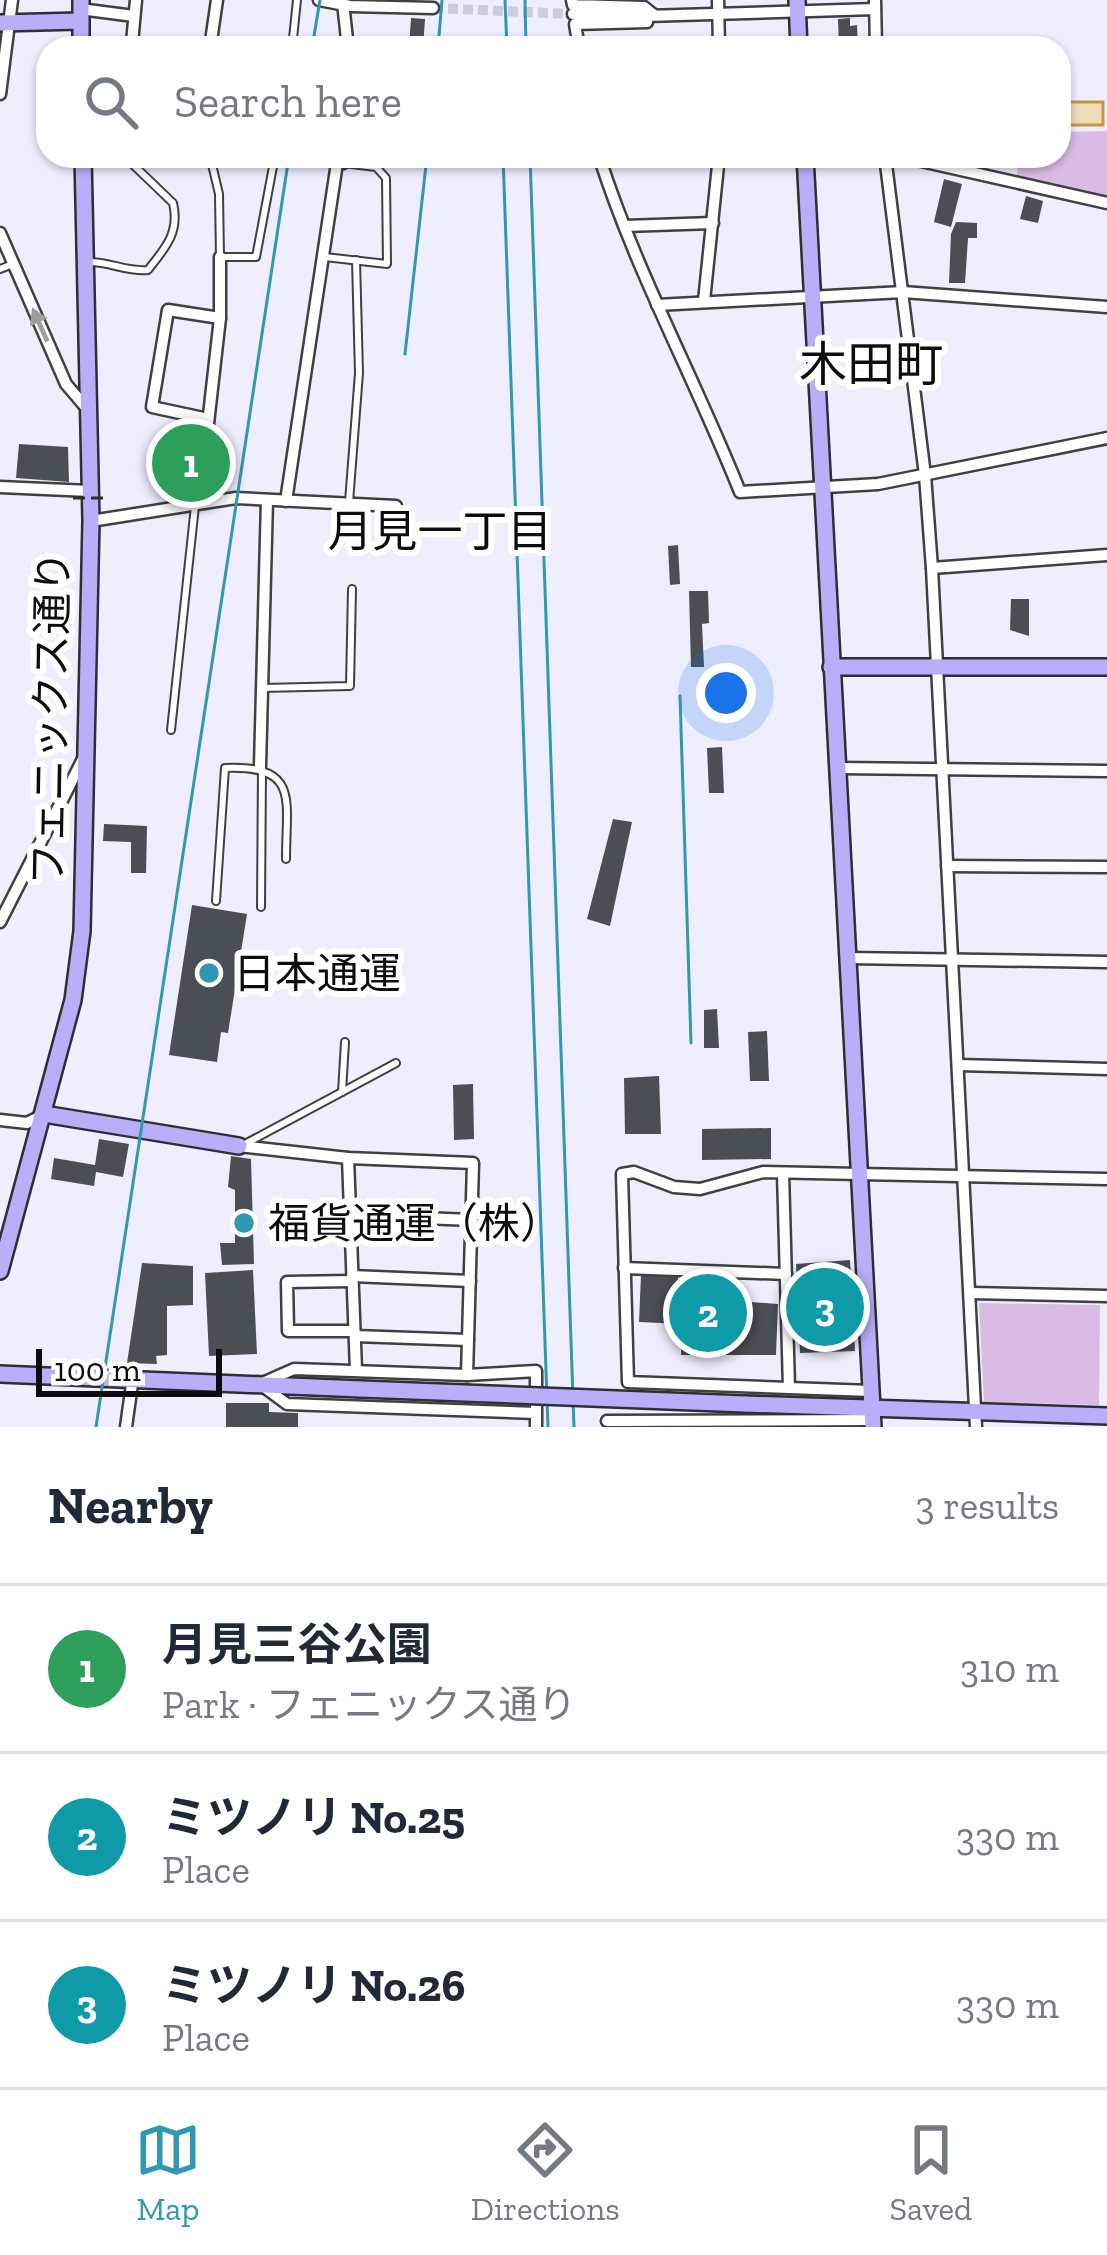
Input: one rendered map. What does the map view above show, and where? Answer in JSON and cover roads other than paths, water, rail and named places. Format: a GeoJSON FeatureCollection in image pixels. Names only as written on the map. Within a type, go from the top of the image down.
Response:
{"type":"FeatureCollection","features":[{"type":"Feature","properties":{"kind":"street"},"geometry":{"type":"LineString","coordinates":[[0,94],[4,23],[12,0]]}},
{"type":"Feature","properties":{"kind":"street"},"geometry":{"type":"LineString","coordinates":[[133,36],[136,0]]}},
{"type":"Feature","properties":{"kind":"street"},"geometry":{"type":"LineString","coordinates":[[212,36],[217,0]]}},
{"type":"Feature","properties":{"kind":"street"},"geometry":{"type":"LineString","coordinates":[[319,0],[433,8]]}},
{"type":"Feature","properties":{"kind":"street"},"geometry":{"type":"LineString","coordinates":[[344,2],[347,36]]}},
{"type":"Feature","properties":{"kind":"street"},"geometry":{"type":"LineString","coordinates":[[577,36],[575,24],[646,23],[654,16],[718,6],[875,4],[876,36]]}},
{"type":"Feature","properties":{"kind":"street"},"geometry":{"type":"LineString","coordinates":[[718,6],[719,36]]}},
{"type":"Feature","properties":{"kind":"street"},"geometry":{"type":"LineString","coordinates":[[797,6],[798,36]]}},
{"type":"Feature","properties":{"kind":"street"},"geometry":{"type":"LineString","coordinates":[[572,7],[644,7],[654,16]]}},
{"type":"Feature","properties":{"kind":"street"},"geometry":{"type":"LineString","coordinates":[[4,23],[80,10],[134,16]]}},
{"type":"Feature","properties":{"kind":"street","name":"フェニックス通り"},"geometry":{"type":"LineString","coordinates":[[0,1271],[78,975],[91,521],[97,494],[88,411],[83,168]]}},
{"type":"Feature","properties":{"kind":"street"},"geometry":{"type":"LineString","coordinates":[[286,501],[336,168]]}},
{"type":"Feature","properties":{"kind":"street"},"geometry":{"type":"LineString","coordinates":[[603,168],[740,492],[878,484],[1107,438]]}},
{"type":"Feature","properties":{"kind":"street"},"geometry":{"type":"LineString","coordinates":[[704,302],[718,168]]}},
{"type":"Feature","properties":{"kind":"street"},"geometry":{"type":"LineString","coordinates":[[806,168],[872,1411]]}},
{"type":"Feature","properties":{"kind":"street"},"geometry":{"type":"LineString","coordinates":[[887,168],[932,568],[975,1419]]}},
{"type":"Feature","properties":{"kind":"street"},"geometry":{"type":"LineString","coordinates":[[952,168],[1107,203]]}},
{"type":"Feature","properties":{"kind":"street"},"geometry":{"type":"LineString","coordinates":[[625,226],[713,224]]}},
{"type":"Feature","properties":{"kind":"street"},"geometry":{"type":"LineString","coordinates":[[0,233],[6,267],[66,384],[88,411]]}},
{"type":"Feature","properties":{"kind":"street"},"geometry":{"type":"LineString","coordinates":[[197,503],[220,318],[220,257]]}},
{"type":"Feature","properties":{"kind":"street"},"geometry":{"type":"LineString","coordinates":[[658,305],[903,292],[1107,308]]}},
{"type":"Feature","properties":{"kind":"street"},"geometry":{"type":"LineString","coordinates":[[208,419],[152,407],[168,310],[220,318]]}},
{"type":"Feature","properties":{"kind":"street"},"geometry":{"type":"LineString","coordinates":[[0,488],[97,494]]}},
{"type":"Feature","properties":{"kind":"street"},"geometry":{"type":"LineString","coordinates":[[91,521],[236,498],[397,506]]}},
{"type":"Feature","properties":{"kind":"street"},"geometry":{"type":"LineString","coordinates":[[261,767],[267,500]]}},
{"type":"Feature","properties":{"kind":"street"},"geometry":{"type":"LineString","coordinates":[[932,568],[1107,555]]}},
{"type":"Feature","properties":{"kind":"street"},"geometry":{"type":"LineString","coordinates":[[831,667],[1107,668]]}},
{"type":"Feature","properties":{"kind":"street"},"geometry":{"type":"LineString","coordinates":[[0,922],[85,754]]}},
{"type":"Feature","properties":{"kind":"street"},"geometry":{"type":"LineString","coordinates":[[837,768],[1107,770]]}},
{"type":"Feature","properties":{"kind":"street"},"geometry":{"type":"LineString","coordinates":[[947,866],[1107,867]]}},
{"type":"Feature","properties":{"kind":"street"},"geometry":{"type":"LineString","coordinates":[[848,958],[1107,962]]}},
{"type":"Feature","properties":{"kind":"street"},"geometry":{"type":"LineString","coordinates":[[958,1065],[1107,1069]]}},
{"type":"Feature","properties":{"kind":"street"},"geometry":{"type":"LineString","coordinates":[[0,1120],[28,1123],[44,1114],[239,1146],[348,1158],[473,1163],[467,1375]]}},
{"type":"Feature","properties":{"kind":"street"},"geometry":{"type":"LineString","coordinates":[[348,1158],[356,1370]]}},
{"type":"Feature","properties":{"kind":"street"},"geometry":{"type":"LineString","coordinates":[[872,1411],[789,1388],[628,1382],[620,1179],[625,1172],[700,1190],[758,1173],[1107,1179]]}},
{"type":"Feature","properties":{"kind":"street"},"geometry":{"type":"LineString","coordinates":[[783,1173],[789,1388]]}},
{"type":"Feature","properties":{"kind":"street"},"geometry":{"type":"LineString","coordinates":[[349,1215],[472,1220]]}},
{"type":"Feature","properties":{"kind":"street"},"geometry":{"type":"LineString","coordinates":[[623,1268],[786,1274]]}},
{"type":"Feature","properties":{"kind":"street"},"geometry":{"type":"LineString","coordinates":[[468,1340],[288,1330],[287,1282],[470,1281]]}},
{"type":"Feature","properties":{"kind":"street"},"geometry":{"type":"LineString","coordinates":[[970,1293],[1107,1296]]}},
{"type":"Feature","properties":{"kind":"street"},"geometry":{"type":"LineString","coordinates":[[290,1369],[467,1375],[536,1371],[536,1420],[287,1404],[260,1384],[290,1369]]}},
{"type":"Feature","properties":{"kind":"street"},"geometry":{"type":"LineString","coordinates":[[0,1374],[745,1404],[975,1419],[1107,1416]]}},
{"type":"Feature","properties":{"kind":"street"},"geometry":{"type":"LineString","coordinates":[[126,1427],[133,1377]]}},
{"type":"Feature","properties":{"kind":"street"},"geometry":{"type":"LineString","coordinates":[[427,1410],[428,1427]]}},
{"type":"Feature","properties":{"kind":"street"},"geometry":{"type":"LineString","coordinates":[[607,1421],[795,1425],[872,1411]]}},
{"type":"Feature","properties":{"kind":"lane"},"geometry":{"type":"LineString","coordinates":[[293,36],[297,0]]}},
{"type":"Feature","properties":{"kind":"lane"},"geometry":{"type":"LineString","coordinates":[[85,262],[112,262],[131,272],[148,270],[172,240],[173,203],[137,168]]}},
{"type":"Feature","properties":{"kind":"lane"},"geometry":{"type":"LineString","coordinates":[[213,168],[219,194],[220,257],[256,257],[273,168]]}},
{"type":"Feature","properties":{"kind":"lane"},"geometry":{"type":"LineString","coordinates":[[321,256],[387,264],[386,178],[377,168]]}},
{"type":"Feature","properties":{"kind":"lane"},"geometry":{"type":"LineString","coordinates":[[349,504],[359,373],[356,260]]}},
{"type":"Feature","properties":{"kind":"lane"},"geometry":{"type":"LineString","coordinates":[[171,730],[197,503]]}},
{"type":"Feature","properties":{"kind":"lane"},"geometry":{"type":"LineString","coordinates":[[262,688],[350,686],[352,589]]}},
{"type":"Feature","properties":{"kind":"lane"},"geometry":{"type":"LineString","coordinates":[[261,767],[261,907]]}},
{"type":"Feature","properties":{"kind":"lane"},"geometry":{"type":"LineString","coordinates":[[216,901],[225,768],[261,767],[271,771],[286,792],[286,859]]}},
{"type":"Feature","properties":{"kind":"lane"},"geometry":{"type":"LineString","coordinates":[[343,1092],[345,1042]]}},
{"type":"Feature","properties":{"kind":"lane"},"geometry":{"type":"LineString","coordinates":[[239,1146],[396,1063]]}},
{"type":"Feature","properties":{"kind":"tunnel"},"geometry":{"type":"LineString","coordinates":[[433,8],[573,14]]}},
{"type":"Feature","properties":{"kind":"tram line"},"geometry":{"type":"LineString","coordinates":[[314,36],[320,0]]}},
{"type":"Feature","properties":{"kind":"tram line"},"geometry":{"type":"LineString","coordinates":[[96,1427],[287,168]]}},
{"type":"Feature","properties":{"kind":"railway"},"geometry":{"type":"LineString","coordinates":[[439,36],[442,0]]}},
{"type":"Feature","properties":{"kind":"railway"},"geometry":{"type":"LineString","coordinates":[[505,0],[506,36]]}},
{"type":"Feature","properties":{"kind":"railway"},"geometry":{"type":"LineString","coordinates":[[525,0],[526,36]]}},
{"type":"Feature","properties":{"kind":"railway"},"geometry":{"type":"LineString","coordinates":[[405,354],[426,168]]}},
{"type":"Feature","properties":{"kind":"railway"},"geometry":{"type":"LineString","coordinates":[[503,168],[548,1427]]}},
{"type":"Feature","properties":{"kind":"railway"},"geometry":{"type":"LineString","coordinates":[[530,168],[574,1427]]}},
{"type":"Feature","properties":{"kind":"railway"},"geometry":{"type":"LineString","coordinates":[[680,696],[691,1043]]}},
{"type":"Feature","properties":{"kind":"place","name":"月見三谷公園"},"geometry":{"type":"Point","coordinates":[191,463]}},
{"type":"Feature","properties":{"kind":"place","name":"日本通運"},"geometry":{"type":"Point","coordinates":[209,973]}},
{"type":"Feature","properties":{"kind":"place","name":"福貨通運（株）"},"geometry":{"type":"Point","coordinates":[244,1223]}},
{"type":"Feature","properties":{"kind":"place","name":"ミツノリ No.26"},"geometry":{"type":"Point","coordinates":[825,1307]}},
{"type":"Feature","properties":{"kind":"place","name":"ミツノリ No.25"},"geometry":{"type":"Point","coordinates":[708,1313]}},
{"type":"Feature","properties":{"kind":"district","name":"木田町"},"geometry":{"type":"Point","coordinates":[871,364]}},
{"type":"Feature","properties":{"kind":"district","name":"月見一丁目"},"geometry":{"type":"Point","coordinates":[440,531]}}]}
